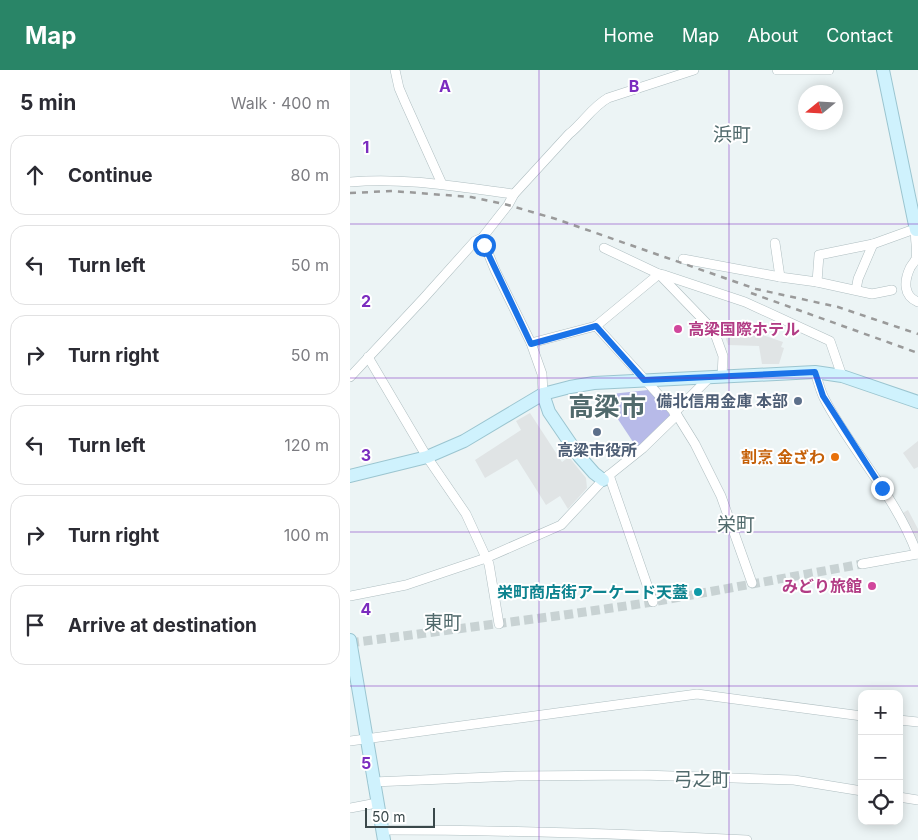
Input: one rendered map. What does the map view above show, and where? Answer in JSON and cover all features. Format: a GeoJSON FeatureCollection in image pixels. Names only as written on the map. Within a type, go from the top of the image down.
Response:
{"type":"FeatureCollection","features":[{"type":"Feature","properties":{"kind":"street"},"geometry":{"type":"LineString","coordinates":[[395,70],[399,88],[442,184]]}},
{"type":"Feature","properties":{"kind":"street"},"geometry":{"type":"LineString","coordinates":[[350,377],[475,241],[482,238],[508,205],[514,194],[598,104],[608,98],[694,70]]}},
{"type":"Feature","properties":{"kind":"street"},"geometry":{"type":"LineString","coordinates":[[777,70],[829,70]]}},
{"type":"Feature","properties":{"kind":"street"},"geometry":{"type":"LineString","coordinates":[[883,70],[917,231],[917,261],[910,267],[906,289],[911,299],[918,302]]}},
{"type":"Feature","properties":{"kind":"street"},"geometry":{"type":"LineString","coordinates":[[350,182],[375,180],[442,184],[514,194]]}},
{"type":"Feature","properties":{"kind":"street"},"geometry":{"type":"LineString","coordinates":[[817,282],[819,255],[873,244],[909,231],[917,231]]}},
{"type":"Feature","properties":{"kind":"street"},"geometry":{"type":"LineString","coordinates":[[482,238],[495,270],[531,344],[542,374],[543,394],[548,412],[579,456],[594,473],[606,477]]}},
{"type":"Feature","properties":{"kind":"street"},"geometry":{"type":"LineString","coordinates":[[775,243],[780,277]]}},
{"type":"Feature","properties":{"kind":"street"},"geometry":{"type":"LineString","coordinates":[[856,290],[858,280],[873,244]]}},
{"type":"Feature","properties":{"kind":"street"},"geometry":{"type":"LineString","coordinates":[[604,248],[659,274],[745,302],[830,341],[842,376]]}},
{"type":"Feature","properties":{"kind":"street"},"geometry":{"type":"LineString","coordinates":[[682,259],[817,282],[872,294],[892,290]]}},
{"type":"Feature","properties":{"kind":"street"},"geometry":{"type":"LineString","coordinates":[[531,344],[596,326],[659,274]]}},
{"type":"Feature","properties":{"kind":"street"},"geometry":{"type":"LineString","coordinates":[[350,596],[406,585],[486,558],[561,525],[606,477],[643,448],[675,414],[715,377],[723,356],[714,331],[659,274]]}},
{"type":"Feature","properties":{"kind":"street"},"geometry":{"type":"LineString","coordinates":[[596,326],[675,414],[695,444],[721,496],[752,583]]}},
{"type":"Feature","properties":{"kind":"street"},"geometry":{"type":"LineString","coordinates":[[368,357],[427,457],[466,514],[489,564],[499,624]]}},
{"type":"Feature","properties":{"kind":"street"},"geometry":{"type":"LineString","coordinates":[[815,372],[823,396],[876,477],[912,539],[918,554],[862,564]]}},
{"type":"Feature","properties":{"kind":"street"},"geometry":{"type":"LineString","coordinates":[[350,476],[427,457],[464,441],[543,394],[594,383],[815,372],[842,376],[918,402]]}},
{"type":"Feature","properties":{"kind":"street"},"geometry":{"type":"LineString","coordinates":[[606,477],[652,602]]}},
{"type":"Feature","properties":{"kind":"street"},"geometry":{"type":"LineString","coordinates":[[350,640],[373,782],[384,835],[512,831],[640,834],[747,840]]}},
{"type":"Feature","properties":{"kind":"street"},"geometry":{"type":"LineString","coordinates":[[350,741],[697,694],[858,715]]}},
{"type":"Feature","properties":{"kind":"street"},"geometry":{"type":"LineString","coordinates":[[903,720],[918,722]]}},
{"type":"Feature","properties":{"kind":"street"},"geometry":{"type":"LineString","coordinates":[[373,782],[517,776],[642,775],[794,780],[858,790]]}},
{"type":"Feature","properties":{"kind":"street"},"geometry":{"type":"LineString","coordinates":[[903,798],[918,800]]}},
{"type":"Feature","properties":{"kind":"street"},"geometry":{"type":"LineString","coordinates":[[350,808],[378,803]]}},
{"type":"Feature","properties":{"kind":"shaded area"},"geometry":{"type":"Polygon","coordinates":[[[731,324],[783,342],[781,347],[784,348],[779,364],[762,364],[759,346],[728,345],[726,339],[731,324]]]}},
{"type":"Feature","properties":{"kind":"shaded area"},"geometry":{"type":"Polygon","coordinates":[[[648,390],[670,413],[670,418],[637,448],[602,395],[648,390]]]}},
{"type":"Feature","properties":{"kind":"shaded area"},"geometry":{"type":"Polygon","coordinates":[[[530,413],[562,462],[569,457],[586,478],[587,488],[568,509],[560,496],[546,505],[517,459],[485,478],[475,460],[521,430],[516,421],[530,413]]]}},
{"type":"Feature","properties":{"kind":"shaded area"},"geometry":{"type":"Polygon","coordinates":[[[918,441],[918,467],[914,469],[903,453],[918,441]]]}},
{"type":"Feature","properties":{"kind":"shaded area"},"geometry":{"type":"Polygon","coordinates":[[[908,510],[918,529],[918,547],[901,514],[908,510]]]}},
{"type":"Feature","properties":{"kind":"tunnel"},"geometry":{"type":"LineString","coordinates":[[350,643],[653,602],[862,564]]}},
{"type":"Feature","properties":{"kind":"railway"},"geometry":{"type":"LineString","coordinates":[[350,193],[392,191],[471,197],[508,205],[556,219],[756,289],[838,307],[918,334]]}},
{"type":"Feature","properties":{"kind":"railway"},"geometry":{"type":"LineString","coordinates":[[751,293],[918,353]]}},
{"type":"Feature","properties":{"kind":"place","name":"高梁国際ホテル"},"geometry":{"type":"Point","coordinates":[678,329]}},
{"type":"Feature","properties":{"kind":"place","name":"備北信用金庫 本部"},"geometry":{"type":"Point","coordinates":[798,401]}},
{"type":"Feature","properties":{"kind":"place","name":"高梁市役所"},"geometry":{"type":"Point","coordinates":[597,432]}},
{"type":"Feature","properties":{"kind":"place","name":"割烹 金ざわ"},"geometry":{"type":"Point","coordinates":[835,457]}},
{"type":"Feature","properties":{"kind":"place","name":"みどり旅館"},"geometry":{"type":"Point","coordinates":[872,586]}},
{"type":"Feature","properties":{"kind":"place","name":"栄町商店街アーケード天蓋"},"geometry":{"type":"Point","coordinates":[698,592]}},
{"type":"Feature","properties":{"kind":"district","name":"浜町"},"geometry":{"type":"Point","coordinates":[732,134]}},
{"type":"Feature","properties":{"kind":"district","name":"高梁市"},"geometry":{"type":"Point","coordinates":[607,407]}},
{"type":"Feature","properties":{"kind":"district","name":"栄町"},"geometry":{"type":"Point","coordinates":[736,524]}},
{"type":"Feature","properties":{"kind":"district","name":"東町"},"geometry":{"type":"Point","coordinates":[443,622]}},
{"type":"Feature","properties":{"kind":"district","name":"弓之町"},"geometry":{"type":"Point","coordinates":[702,779]}},
{"type":"Feature","properties":{"kind":"route"},"geometry":{"type":"LineString","coordinates":[[484,245],[531,344],[550,337],[596,326],[644,380],[815,372],[823,396],[882,488]]}}]}
